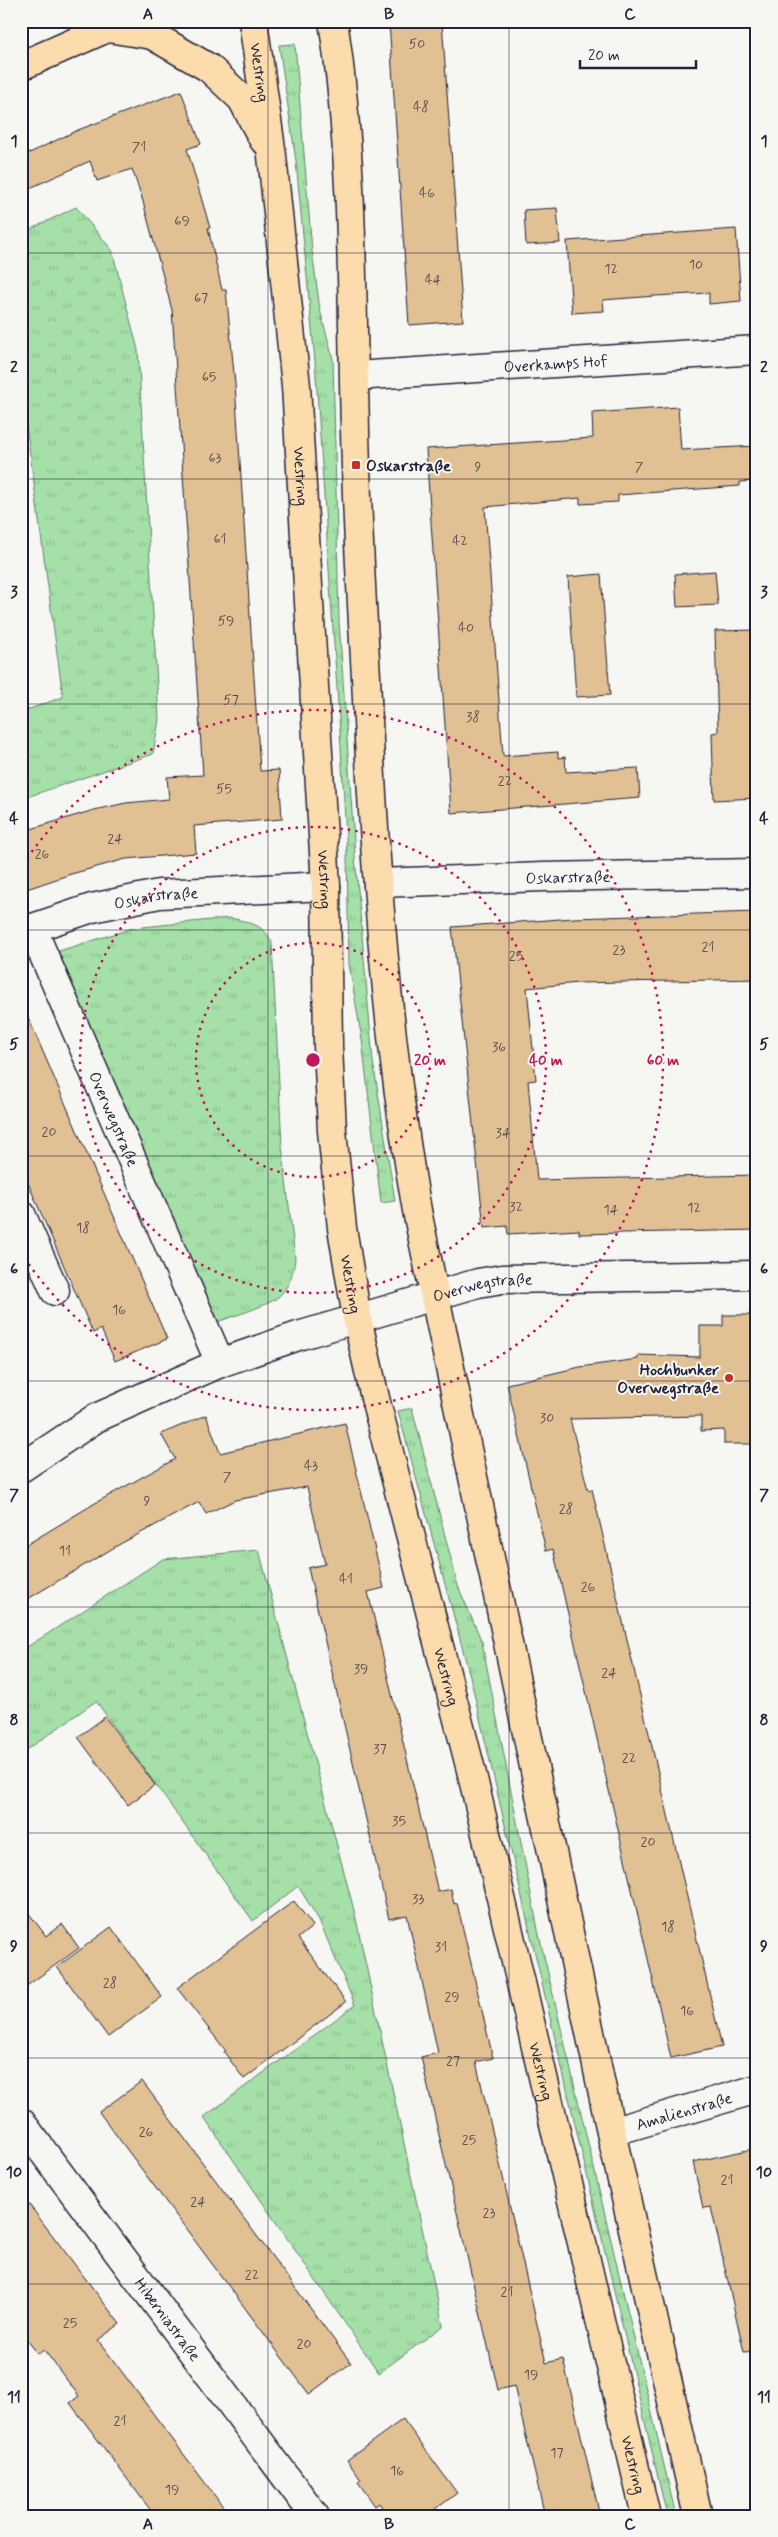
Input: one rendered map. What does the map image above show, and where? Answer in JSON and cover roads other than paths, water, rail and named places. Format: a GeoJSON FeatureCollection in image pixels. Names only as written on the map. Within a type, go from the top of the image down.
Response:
{"type":"FeatureCollection","features":[{"type":"Feature","properties":{"kind":"main road","name":"Westring"},"geometry":{"type":"LineString","coordinates":[[253,21],[272,156],[296,386],[326,886],[328,1046],[332,1131],[342,1228],[357,1318],[375,1398],[471,1770],[646,2516]]}},
{"type":"Feature","properties":{"kind":"main road"},"geometry":{"type":"LineString","coordinates":[[333,21],[348,171],[356,465],[371,795],[394,1067],[408,1161],[435,1296],[610,2132],[698,2516]]}},
{"type":"Feature","properties":{"kind":"main road"},"geometry":{"type":"LineString","coordinates":[[21,66],[115,25],[152,36],[209,68],[242,98],[272,156]]}},
{"type":"Feature","properties":{"kind":"street","name":"Overkamps Hof"},"geometry":{"type":"LineString","coordinates":[[355,376],[757,350]]}},
{"type":"Feature","properties":{"kind":"street","name":"Oskarstraße"},"geometry":{"type":"LineString","coordinates":[[378,883],[542,877],[757,874]]}},
{"type":"Feature","properties":{"kind":"street","name":"Oskarstraße"},"geometry":{"type":"LineString","coordinates":[[27,930],[92,908],[159,894],[326,886]]}},
{"type":"Feature","properties":{"kind":"street","name":"Overwegstraße"},"geometry":{"type":"LineString","coordinates":[[27,930],[220,1363]]}},
{"type":"Feature","properties":{"kind":"street"},"geometry":{"type":"LineString","coordinates":[[21,1214],[55,1291]]}},
{"type":"Feature","properties":{"kind":"street","name":"Overwegstraße"},"geometry":{"type":"LineString","coordinates":[[21,1468],[96,1418],[220,1363],[357,1318],[435,1296],[502,1279],[757,1275]]}},
{"type":"Feature","properties":{"kind":"street","name":"Amalienstraße"},"geometry":{"type":"LineString","coordinates":[[610,2132],[757,2089]]}},
{"type":"Feature","properties":{"kind":"street","name":"Hiberniastraße"},"geometry":{"type":"LineString","coordinates":[[21,2122],[315,2516]]}},
{"type":"Feature","properties":{"kind":"place","name":"Oskarstraße"},"geometry":{"type":"Point","coordinates":[356,465]}},
{"type":"Feature","properties":{"kind":"place","name":"Hochbunker Overwegstraße"},"geometry":{"type":"Point","coordinates":[729,1378]}}]}
